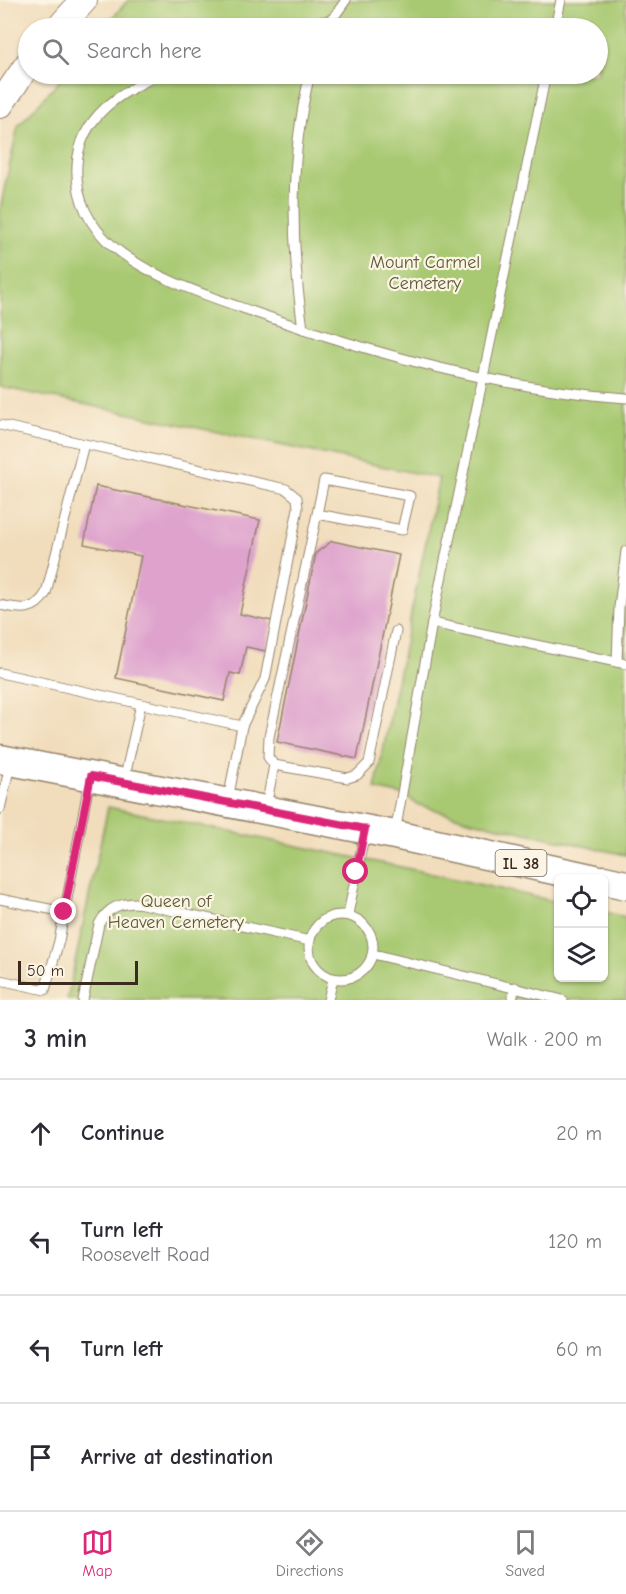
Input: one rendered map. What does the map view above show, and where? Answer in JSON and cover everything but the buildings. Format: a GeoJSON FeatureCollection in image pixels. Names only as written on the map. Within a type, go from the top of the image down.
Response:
{"type":"FeatureCollection","features":[{"type":"Feature","properties":{"kind":"main road"},"geometry":{"type":"LineString","coordinates":[[68,18],[84,0]]}},
{"type":"Feature","properties":{"kind":"main road"},"geometry":{"type":"LineString","coordinates":[[0,105],[18,79]]}},
{"type":"Feature","properties":{"kind":"main road","name":"IL 38"},"geometry":{"type":"LineString","coordinates":[[5,760],[395,835],[572,874]]}},
{"type":"Feature","properties":{"kind":"main road"},"geometry":{"type":"LineString","coordinates":[[608,881],[626,885]]}},
{"type":"Feature","properties":{"kind":"lane"},"geometry":{"type":"LineString","coordinates":[[332,18],[346,0]]}},
{"type":"Feature","properties":{"kind":"lane"},"geometry":{"type":"LineString","coordinates":[[557,18],[561,0]]}},
{"type":"Feature","properties":{"kind":"lane"},"geometry":{"type":"LineString","coordinates":[[144,84],[106,106],[93,118],[80,146],[77,178],[79,194],[91,222],[116,249],[161,274],[217,299],[358,348],[555,391],[626,398]]}},
{"type":"Feature","properties":{"kind":"lane"},"geometry":{"type":"LineString","coordinates":[[303,329],[293,246],[293,206],[297,138],[308,84]]}},
{"type":"Feature","properties":{"kind":"lane"},"geometry":{"type":"LineString","coordinates":[[395,835],[432,623],[544,84]]}},
{"type":"Feature","properties":{"kind":"lane"},"geometry":{"type":"LineString","coordinates":[[0,424],[286,489],[297,498],[298,508],[273,646],[265,679],[242,726],[228,803]]}},
{"type":"Feature","properties":{"kind":"lane"},"geometry":{"type":"LineString","coordinates":[[0,605],[25,610],[39,604],[46,593],[84,444]]}},
{"type":"Feature","properties":{"kind":"lane"},"geometry":{"type":"LineString","coordinates":[[317,514],[402,530],[410,496],[324,480],[269,737],[268,757],[274,765],[348,778],[357,775],[369,763],[396,631]]}},
{"type":"Feature","properties":{"kind":"lane"},"geometry":{"type":"LineString","coordinates":[[432,623],[622,663],[619,607],[626,551]]}},
{"type":"Feature","properties":{"kind":"lane"},"geometry":{"type":"LineString","coordinates":[[0,673],[242,726]]}},
{"type":"Feature","properties":{"kind":"lane"},"geometry":{"type":"LineString","coordinates":[[124,783],[141,704]]}},
{"type":"Feature","properties":{"kind":"lane"},"geometry":{"type":"LineString","coordinates":[[0,809],[5,760]]}},
{"type":"Feature","properties":{"kind":"lane"},"geometry":{"type":"LineString","coordinates":[[265,810],[274,765]]}},
{"type":"Feature","properties":{"kind":"lane"},"geometry":{"type":"LineString","coordinates":[[0,980],[45,990],[64,912],[91,776]]}},
{"type":"Feature","properties":{"kind":"lane"},"geometry":{"type":"LineString","coordinates":[[348,915],[365,829]]}},
{"type":"Feature","properties":{"kind":"lane"},"geometry":{"type":"LineString","coordinates":[[0,899],[64,912]]}},
{"type":"Feature","properties":{"kind":"lane"},"geometry":{"type":"LineString","coordinates":[[83,1000],[99,924],[104,915],[119,905],[138,903],[310,941]]}},
{"type":"Feature","properties":{"kind":"lane"},"geometry":{"type":"LineString","coordinates":[[348,915],[359,919],[365,926],[372,943],[373,954],[370,964],[354,977],[333,980],[323,975],[312,961],[310,941],[318,926],[326,918],[348,915]]}},
{"type":"Feature","properties":{"kind":"lane"},"geometry":{"type":"LineString","coordinates":[[373,954],[563,1000]]}},
{"type":"Feature","properties":{"kind":"lane"},"geometry":{"type":"LineString","coordinates":[[328,1000],[333,980]]}},
{"type":"Feature","properties":{"kind":"lane"},"geometry":{"type":"LineString","coordinates":[[512,1000],[515,987]]}},
{"type":"Feature","properties":{"kind":"green space","name":"Mount Carmel Cemetery"},"geometry":{"type":"Polygon","coordinates":[[[128,0],[626,0],[626,855],[472,821],[416,804],[407,796],[375,789],[439,478],[0,387],[0,209],[18,126],[57,84],[608,84],[608,18],[113,18],[128,0]]]}},
{"type":"Feature","properties":{"kind":"green space","name":"Queen of Heaven Cemetery"},"geometry":{"type":"Polygon","coordinates":[[[108,807],[554,901],[554,982],[608,982],[608,913],[626,917],[626,1000],[67,1000],[108,807]]]}},
{"type":"Feature","properties":{"kind":"route"},"geometry":{"type":"LineString","coordinates":[[64,912],[91,776],[365,829],[356,872]]}}]}
